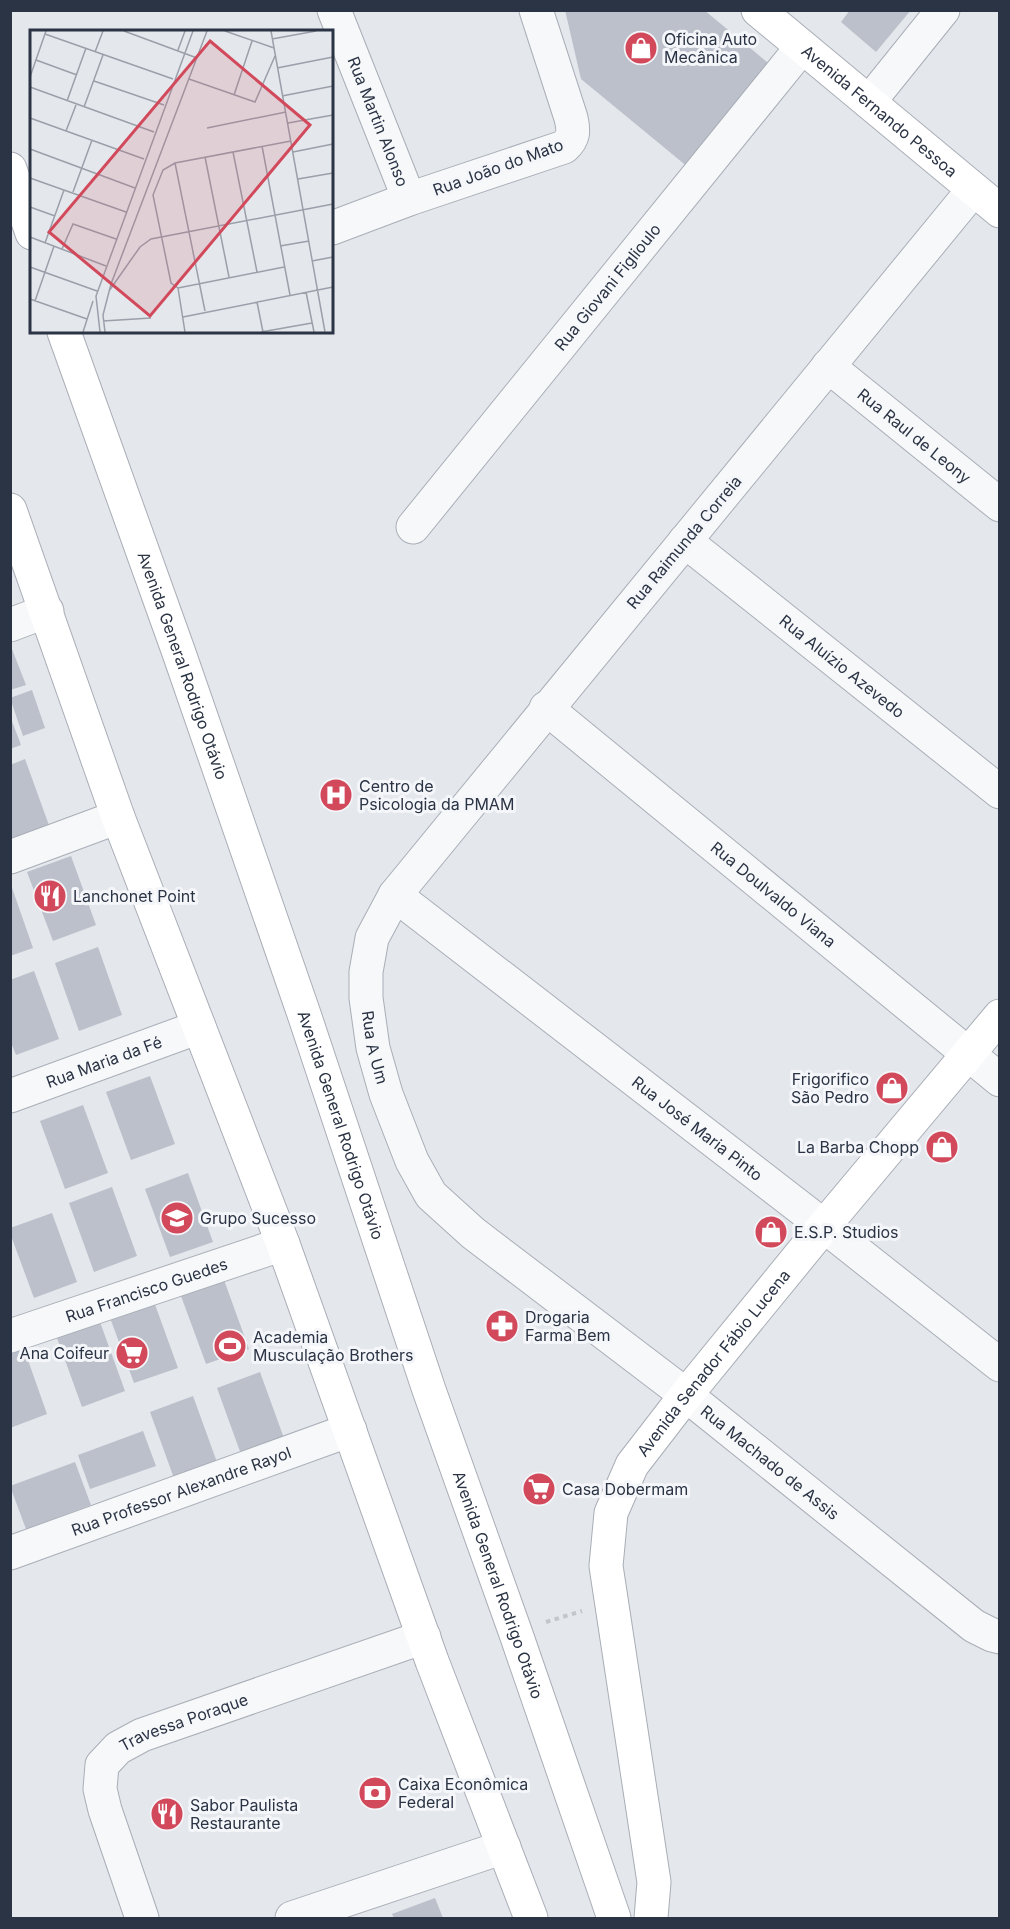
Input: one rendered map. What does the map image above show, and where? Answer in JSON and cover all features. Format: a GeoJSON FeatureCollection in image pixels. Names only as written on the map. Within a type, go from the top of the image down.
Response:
{"type":"FeatureCollection","features":[{"type":"Feature","properties":{"kind":"main road","name":"Avenida Fernando Pessoa"},"geometry":{"type":"LineString","coordinates":[[758,10],[999,211]]}},
{"type":"Feature","properties":{"kind":"main road"},"geometry":{"type":"LineString","coordinates":[[10,169],[30,226]]}},
{"type":"Feature","properties":{"kind":"main road","name":"Avenida General Rodrigo Otávio"},"geometry":{"type":"LineString","coordinates":[[64,333],[305,1017],[429,1390],[614,1918]]}},
{"type":"Feature","properties":{"kind":"main road"},"geometry":{"type":"LineString","coordinates":[[10,510],[118,817],[284,1244],[424,1638],[531,1918]]}},
{"type":"Feature","properties":{"kind":"main road","name":"Avenida Senador Fábio Lucena"},"geometry":{"type":"LineString","coordinates":[[651,1918],[654,1882],[606,1566],[611,1513],[632,1465],[686,1395],[999,1016]]}},
{"type":"Feature","properties":{"kind":"street","name":"Rua Martin Alonso"},"geometry":{"type":"LineString","coordinates":[[334,10],[409,199]]}},
{"type":"Feature","properties":{"kind":"street","name":"Rua João do Mato"},"geometry":{"type":"LineString","coordinates":[[333,228],[409,199],[564,147],[572,140],[574,130],[572,118],[536,10]]}},
{"type":"Feature","properties":{"kind":"street"},"geometry":{"type":"LineString","coordinates":[[869,102],[943,10]]}},
{"type":"Feature","properties":{"kind":"street","name":"Rua Giovani Figlioulo"},"geometry":{"type":"LineString","coordinates":[[413,527],[802,47]]}},
{"type":"Feature","properties":{"kind":"street","name":"Rua Raimunda Correia"},"geometry":{"type":"LineString","coordinates":[[395,895],[973,190]]}},
{"type":"Feature","properties":{"kind":"street","name":"Rua Raul de Leony"},"geometry":{"type":"LineString","coordinates":[[828,366],[999,505]]}},
{"type":"Feature","properties":{"kind":"street","name":"Rua Aluízio Azevedo"},"geometry":{"type":"LineString","coordinates":[[685,541],[999,792]]}},
{"type":"Feature","properties":{"kind":"street"},"geometry":{"type":"LineString","coordinates":[[10,625],[47,611]]}},
{"type":"Feature","properties":{"kind":"street","name":"Rua Doulvaldo Viana"},"geometry":{"type":"LineString","coordinates":[[546,708],[999,1080]]}},
{"type":"Feature","properties":{"kind":"street"},"geometry":{"type":"LineString","coordinates":[[10,857],[118,817]]}},
{"type":"Feature","properties":{"kind":"street","name":"Rua A Um"},"geometry":{"type":"LineString","coordinates":[[386,1094],[373,1048],[366,998],[366,972],[372,938],[395,895]]}},
{"type":"Feature","properties":{"kind":"street","name":"Rua José Maria Pinto"},"geometry":{"type":"LineString","coordinates":[[395,895],[824,1226],[999,1365]]}},
{"type":"Feature","properties":{"kind":"street","name":"Rua Maria da Fé"},"geometry":{"type":"LineString","coordinates":[[10,1096],[199,1027]]}},
{"type":"Feature","properties":{"kind":"street","name":"Rua Machado de Assis"},"geometry":{"type":"LineString","coordinates":[[386,1094],[412,1161],[431,1195],[473,1233],[686,1395],[974,1626],[999,1636]]}},
{"type":"Feature","properties":{"kind":"street","name":"Rua Francisco Guedes"},"geometry":{"type":"LineString","coordinates":[[10,1335],[284,1244]]}},
{"type":"Feature","properties":{"kind":"street","name":"Rua Professor Alexandre Rayol"},"geometry":{"type":"LineString","coordinates":[[10,1553],[350,1431]]}},
{"type":"Feature","properties":{"kind":"street","name":"Travessa Poraque"},"geometry":{"type":"LineString","coordinates":[[142,1918],[100,1789],[102,1765],[118,1748],[142,1735],[424,1638]]}},
{"type":"Feature","properties":{"kind":"street"},"geometry":{"type":"LineString","coordinates":[[292,1918],[504,1847]]}},
{"type":"Feature","properties":{"kind":"building"},"geometry":{"type":"Polygon","coordinates":[[[565,10],[704,10],[773,67],[689,168],[581,79],[565,10]]]}},
{"type":"Feature","properties":{"kind":"building"},"geometry":{"type":"Polygon","coordinates":[[[850,10],[911,10],[876,52],[841,22],[850,10]]]}},
{"type":"Feature","properties":{"kind":"building"},"geometry":{"type":"Polygon","coordinates":[[[10,644],[26,685],[10,690],[10,644]]]}},
{"type":"Feature","properties":{"kind":"building"},"geometry":{"type":"Polygon","coordinates":[[[32,690],[45,728],[23,736],[10,698],[32,690]]]}},
{"type":"Feature","properties":{"kind":"building"},"geometry":{"type":"Polygon","coordinates":[[[10,716],[21,745],[10,749],[10,716]]]}},
{"type":"Feature","properties":{"kind":"building"},"geometry":{"type":"Polygon","coordinates":[[[25,759],[50,828],[10,842],[10,765],[25,759]]]}},
{"type":"Feature","properties":{"kind":"building"},"geometry":{"type":"Polygon","coordinates":[[[71,856],[96,925],[53,941],[27,872],[71,856]]]}},
{"type":"Feature","properties":{"kind":"building"},"geometry":{"type":"Polygon","coordinates":[[[10,886],[33,948],[10,956],[10,886]]]}},
{"type":"Feature","properties":{"kind":"building"},"geometry":{"type":"Polygon","coordinates":[[[98,947],[122,1015],[79,1031],[55,963],[98,947]]]}},
{"type":"Feature","properties":{"kind":"building"},"geometry":{"type":"Polygon","coordinates":[[[34,971],[59,1039],[16,1055],[10,1040],[10,980],[34,971]]]}},
{"type":"Feature","properties":{"kind":"building"},"geometry":{"type":"Polygon","coordinates":[[[150,1076],[175,1144],[131,1160],[106,1092],[150,1076]]]}},
{"type":"Feature","properties":{"kind":"building"},"geometry":{"type":"Polygon","coordinates":[[[83,1105],[108,1173],[65,1189],[40,1121],[83,1105]]]}},
{"type":"Feature","properties":{"kind":"building"},"geometry":{"type":"Polygon","coordinates":[[[188,1173],[213,1242],[170,1257],[145,1189],[188,1173]]]}},
{"type":"Feature","properties":{"kind":"building"},"geometry":{"type":"Polygon","coordinates":[[[112,1187],[137,1256],[94,1272],[69,1203],[112,1187]]]}},
{"type":"Feature","properties":{"kind":"building"},"geometry":{"type":"Polygon","coordinates":[[[52,1213],[77,1282],[34,1298],[10,1228],[52,1213]]]}},
{"type":"Feature","properties":{"kind":"building"},"geometry":{"type":"Polygon","coordinates":[[[224,1280],[249,1349],[206,1364],[181,1296],[224,1280]]]}},
{"type":"Feature","properties":{"kind":"building"},"geometry":{"type":"Polygon","coordinates":[[[153,1299],[178,1368],[134,1383],[109,1315],[153,1299]]]}},
{"type":"Feature","properties":{"kind":"building"},"geometry":{"type":"Polygon","coordinates":[[[100,1322],[125,1391],[82,1407],[57,1338],[100,1322]]]}},
{"type":"Feature","properties":{"kind":"building"},"geometry":{"type":"Polygon","coordinates":[[[23,1346],[47,1414],[10,1428],[10,1350],[23,1346]]]}},
{"type":"Feature","properties":{"kind":"building"},"geometry":{"type":"Polygon","coordinates":[[[260,1372],[285,1441],[242,1457],[217,1388],[260,1372]]]}},
{"type":"Feature","properties":{"kind":"building"},"geometry":{"type":"Polygon","coordinates":[[[193,1396],[218,1465],[175,1481],[150,1412],[193,1396]]]}},
{"type":"Feature","properties":{"kind":"building"},"geometry":{"type":"Polygon","coordinates":[[[143,1431],[156,1466],[90,1489],[78,1455],[143,1431]]]}},
{"type":"Feature","properties":{"kind":"building"},"geometry":{"type":"Polygon","coordinates":[[[75,1462],[91,1505],[26,1529],[10,1486],[75,1462]]]}},
{"type":"Feature","properties":{"kind":"building"},"geometry":{"type":"Polygon","coordinates":[[[435,1898],[443,1918],[394,1918],[392,1914],[435,1898]]]}},
{"type":"Feature","properties":{"kind":"place","name":"Oficina Auto Mecânica"},"geometry":{"type":"Point","coordinates":[641,48]}},
{"type":"Feature","properties":{"kind":"place","name":"Centro de Psicologia da PMAM"},"geometry":{"type":"Point","coordinates":[336,795]}},
{"type":"Feature","properties":{"kind":"place","name":"Lanchonet Point"},"geometry":{"type":"Point","coordinates":[50,896]}},
{"type":"Feature","properties":{"kind":"place","name":"Frigorifico São Pedro"},"geometry":{"type":"Point","coordinates":[892,1088]}},
{"type":"Feature","properties":{"kind":"place","name":"La Barba Chopp"},"geometry":{"type":"Point","coordinates":[942,1147]}},
{"type":"Feature","properties":{"kind":"place","name":"Grupo Sucesso"},"geometry":{"type":"Point","coordinates":[177,1218]}},
{"type":"Feature","properties":{"kind":"place","name":"E.S.P. Studios"},"geometry":{"type":"Point","coordinates":[771,1232]}},
{"type":"Feature","properties":{"kind":"place","name":"Drogaria Farma Bem"},"geometry":{"type":"Point","coordinates":[502,1326]}},
{"type":"Feature","properties":{"kind":"place","name":"Academia Musculação Brothers"},"geometry":{"type":"Point","coordinates":[230,1346]}},
{"type":"Feature","properties":{"kind":"place","name":"Ana Coifeur"},"geometry":{"type":"Point","coordinates":[132,1353]}},
{"type":"Feature","properties":{"kind":"place","name":"Casa Dobermam"},"geometry":{"type":"Point","coordinates":[539,1489]}},
{"type":"Feature","properties":{"kind":"place","name":"Caixa Econômica Federal"},"geometry":{"type":"Point","coordinates":[375,1793]}},
{"type":"Feature","properties":{"kind":"place","name":"Sabor Paulista Restaurante"},"geometry":{"type":"Point","coordinates":[167,1814]}}]}
